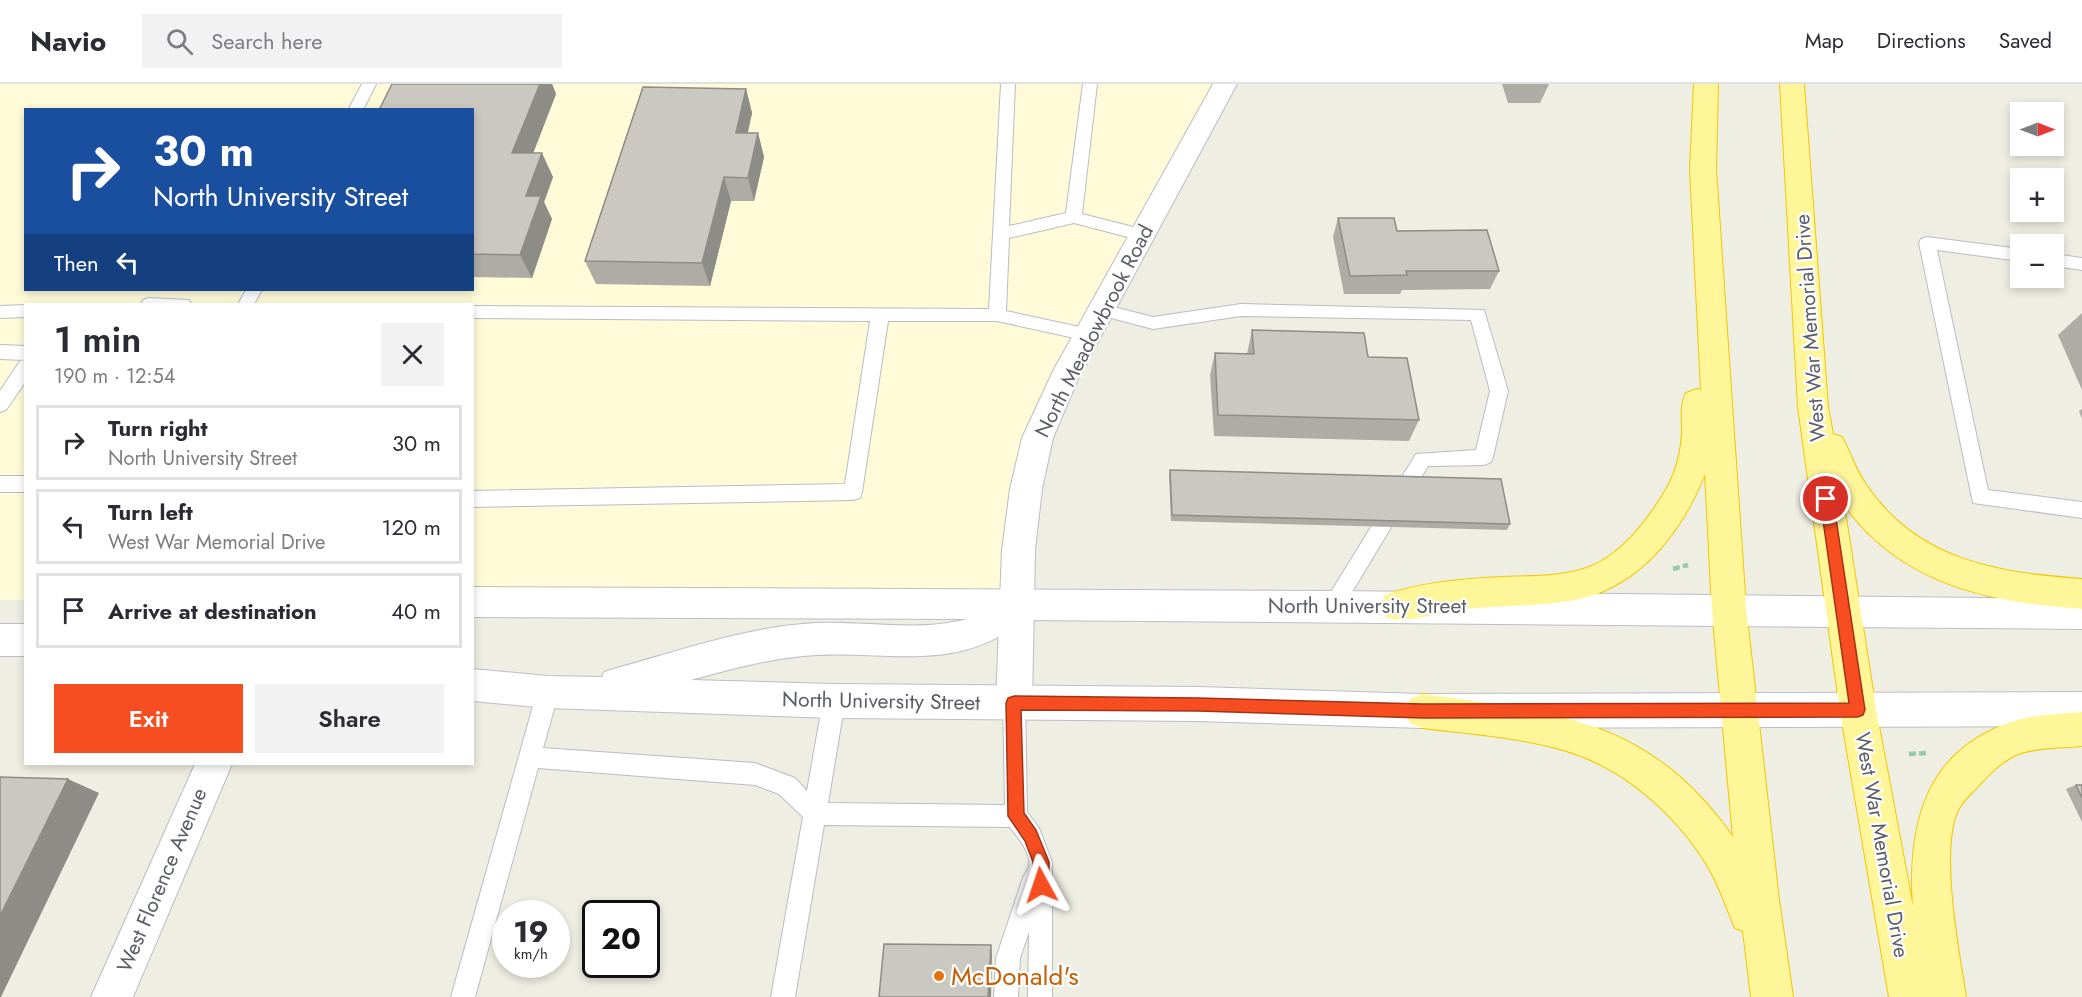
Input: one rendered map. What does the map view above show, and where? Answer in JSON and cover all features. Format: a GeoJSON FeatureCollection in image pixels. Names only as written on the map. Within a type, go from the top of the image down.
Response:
{"type":"FeatureCollection","features":[{"type":"Feature","properties":{"kind":"highway"},"geometry":{"type":"LineString","coordinates":[[1396,606],[1460,594],[1546,588],[1598,579],[1628,559],[1666,515],[1688,476],[1697,443],[1697,258],[1706,84]]}},
{"type":"Feature","properties":{"kind":"highway","name":"West War Memorial Drive"},"geometry":{"type":"LineString","coordinates":[[1792,84],[1813,407],[1858,710],[1910,997]]}},
{"type":"Feature","properties":{"kind":"highway"},"geometry":{"type":"LineString","coordinates":[[1703,169],[1729,609],[1738,710],[1771,997]]}},
{"type":"Feature","properties":{"kind":"highway"},"geometry":{"type":"LineString","coordinates":[[1813,407],[1852,494],[1876,522],[1913,552],[1953,572],[1993,584],[2082,594]]}},
{"type":"Feature","properties":{"kind":"highway"},"geometry":{"type":"LineString","coordinates":[[1423,711],[1546,729],[1582,739],[1612,751],[1678,798],[1711,836],[1735,876],[1748,911],[1771,997]]}},
{"type":"Feature","properties":{"kind":"highway"},"geometry":{"type":"LineString","coordinates":[[1945,997],[1934,906],[1932,858],[1938,817],[1945,796],[1975,762],[2004,743],[2034,734],[2082,729]]}},
{"type":"Feature","properties":{"kind":"main road","name":"North Meadowbrook Road"},"geometry":{"type":"LineString","coordinates":[[1014,703],[1016,605],[1023,508],[1032,458],[1044,420],[1225,84]]}},
{"type":"Feature","properties":{"kind":"main road","name":"North University Street"},"geometry":{"type":"LineString","coordinates":[[474,602],[1396,606],[2082,614]]}},
{"type":"Feature","properties":{"kind":"main road"},"geometry":{"type":"LineString","coordinates":[[584,693],[757,646],[816,639],[945,640],[970,634],[994,622],[1016,605]]}},
{"type":"Feature","properties":{"kind":"main road"},"geometry":{"type":"LineString","coordinates":[[0,640],[24,640]]}},
{"type":"Feature","properties":{"kind":"main road","name":"North University Street"},"geometry":{"type":"LineString","coordinates":[[474,685],[548,692],[834,701],[1198,704],[1423,711],[2082,708]]}},
{"type":"Feature","properties":{"kind":"main road","name":"West Florence Avenue"},"geometry":{"type":"LineString","coordinates":[[112,997],[213,765]]}},
{"type":"Feature","properties":{"kind":"lane"},"geometry":{"type":"LineString","coordinates":[[355,108],[369,84]]}},
{"type":"Feature","properties":{"kind":"lane"},"geometry":{"type":"LineString","coordinates":[[997,315],[1008,84]]}},
{"type":"Feature","properties":{"kind":"lane"},"geometry":{"type":"LineString","coordinates":[[1074,217],[1090,84]]}},
{"type":"Feature","properties":{"kind":"lane"},"geometry":{"type":"LineString","coordinates":[[1001,234],[1074,217],[1143,235]]}},
{"type":"Feature","properties":{"kind":"lane"},"geometry":{"type":"LineString","coordinates":[[2010,254],[1927,243],[1980,497],[2082,510]]}},
{"type":"Feature","properties":{"kind":"lane"},"geometry":{"type":"LineString","coordinates":[[2064,261],[2082,264]]}},
{"type":"Feature","properties":{"kind":"lane"},"geometry":{"type":"LineString","coordinates":[[474,312],[997,315],[1095,322],[1153,322],[1241,310],[1478,314],[1499,391],[1484,456],[1423,459],[1333,606]]}},
{"type":"Feature","properties":{"kind":"lane"},"geometry":{"type":"LineString","coordinates":[[0,312],[24,311]]}},
{"type":"Feature","properties":{"kind":"lane"},"geometry":{"type":"LineString","coordinates":[[474,499],[853,492],[880,314]]}},
{"type":"Feature","properties":{"kind":"lane"},"geometry":{"type":"LineString","coordinates":[[0,352],[24,352]]}},
{"type":"Feature","properties":{"kind":"lane"},"geometry":{"type":"LineString","coordinates":[[0,405],[24,369]]}},
{"type":"Feature","properties":{"kind":"lane"},"geometry":{"type":"LineString","coordinates":[[0,484],[24,484]]}},
{"type":"Feature","properties":{"kind":"lane"},"geometry":{"type":"LineString","coordinates":[[462,997],[548,692]]}},
{"type":"Feature","properties":{"kind":"lane"},"geometry":{"type":"LineString","coordinates":[[783,997],[834,701]]}},
{"type":"Feature","properties":{"kind":"lane"},"geometry":{"type":"LineString","coordinates":[[1014,703],[1016,816],[1031,836],[1041,862],[1040,997]]}},
{"type":"Feature","properties":{"kind":"lane"},"geometry":{"type":"LineString","coordinates":[[530,757],[755,774],[787,786],[816,814],[1016,816]]}},
{"type":"Feature","properties":{"kind":"lane"},"geometry":{"type":"LineString","coordinates":[[1006,997],[1008,958],[1041,862]]}},
{"type":"Feature","properties":{"kind":"path"},"geometry":{"type":"LineString","coordinates":[[1673,569],[1691,564]]}},
{"type":"Feature","properties":{"kind":"path"},"geometry":{"type":"LineString","coordinates":[[1909,754],[1937,752]]}},
{"type":"Feature","properties":{"kind":"shaded area"},"geometry":{"type":"Polygon","coordinates":[[[0,84],[1225,84],[1044,420],[1016,605],[474,602],[474,303],[24,303],[24,600],[0,600],[0,84]]]}},
{"type":"Feature","properties":{"kind":"building"},"geometry":{"type":"Polygon","coordinates":[[[392,84],[540,84],[512,153],[542,153],[526,196],[541,196],[520,255],[474,254],[474,108],[380,108],[392,84]]]}},
{"type":"Feature","properties":{"kind":"building"},"geometry":{"type":"Polygon","coordinates":[[[643,87],[746,89],[736,133],[758,133],[748,178],[724,177],[702,263],[585,261],[643,87]]]}},
{"type":"Feature","properties":{"kind":"building"},"geometry":{"type":"Polygon","coordinates":[[[1338,218],[1394,218],[1397,231],[1487,230],[1499,271],[1406,271],[1407,275],[1350,276],[1338,218]]]}},
{"type":"Feature","properties":{"kind":"building"},"geometry":{"type":"Polygon","coordinates":[[[1252,330],[1364,333],[1368,357],[1407,358],[1419,420],[1218,415],[1215,353],[1254,354],[1252,330]]]}},
{"type":"Feature","properties":{"kind":"building"},"geometry":{"type":"Polygon","coordinates":[[[1170,470],[1501,479],[1510,524],[1172,515],[1170,470]]]}},
{"type":"Feature","properties":{"kind":"building"},"geometry":{"type":"Polygon","coordinates":[[[0,777],[68,779],[0,916],[0,777]]]}},
{"type":"Feature","properties":{"kind":"building"},"geometry":{"type":"Polygon","coordinates":[[[2076,785],[2082,785],[2082,798],[2076,785]]]}},
{"type":"Feature","properties":{"kind":"building","name":"McDonald's"},"geometry":{"type":"Polygon","coordinates":[[[884,944],[991,945],[988,997],[879,997],[884,944]]]}},
{"type":"Feature","properties":{"kind":"place","name":"McDonald's"},"geometry":{"type":"Point","coordinates":[939,976]}},
{"type":"Feature","properties":{"kind":"route"},"geometry":{"type":"LineString","coordinates":[[1041,885],[1041,862],[1031,836],[1016,816],[1014,703],[1198,704],[1423,711],[1858,710],[1826,499]]}}]}
